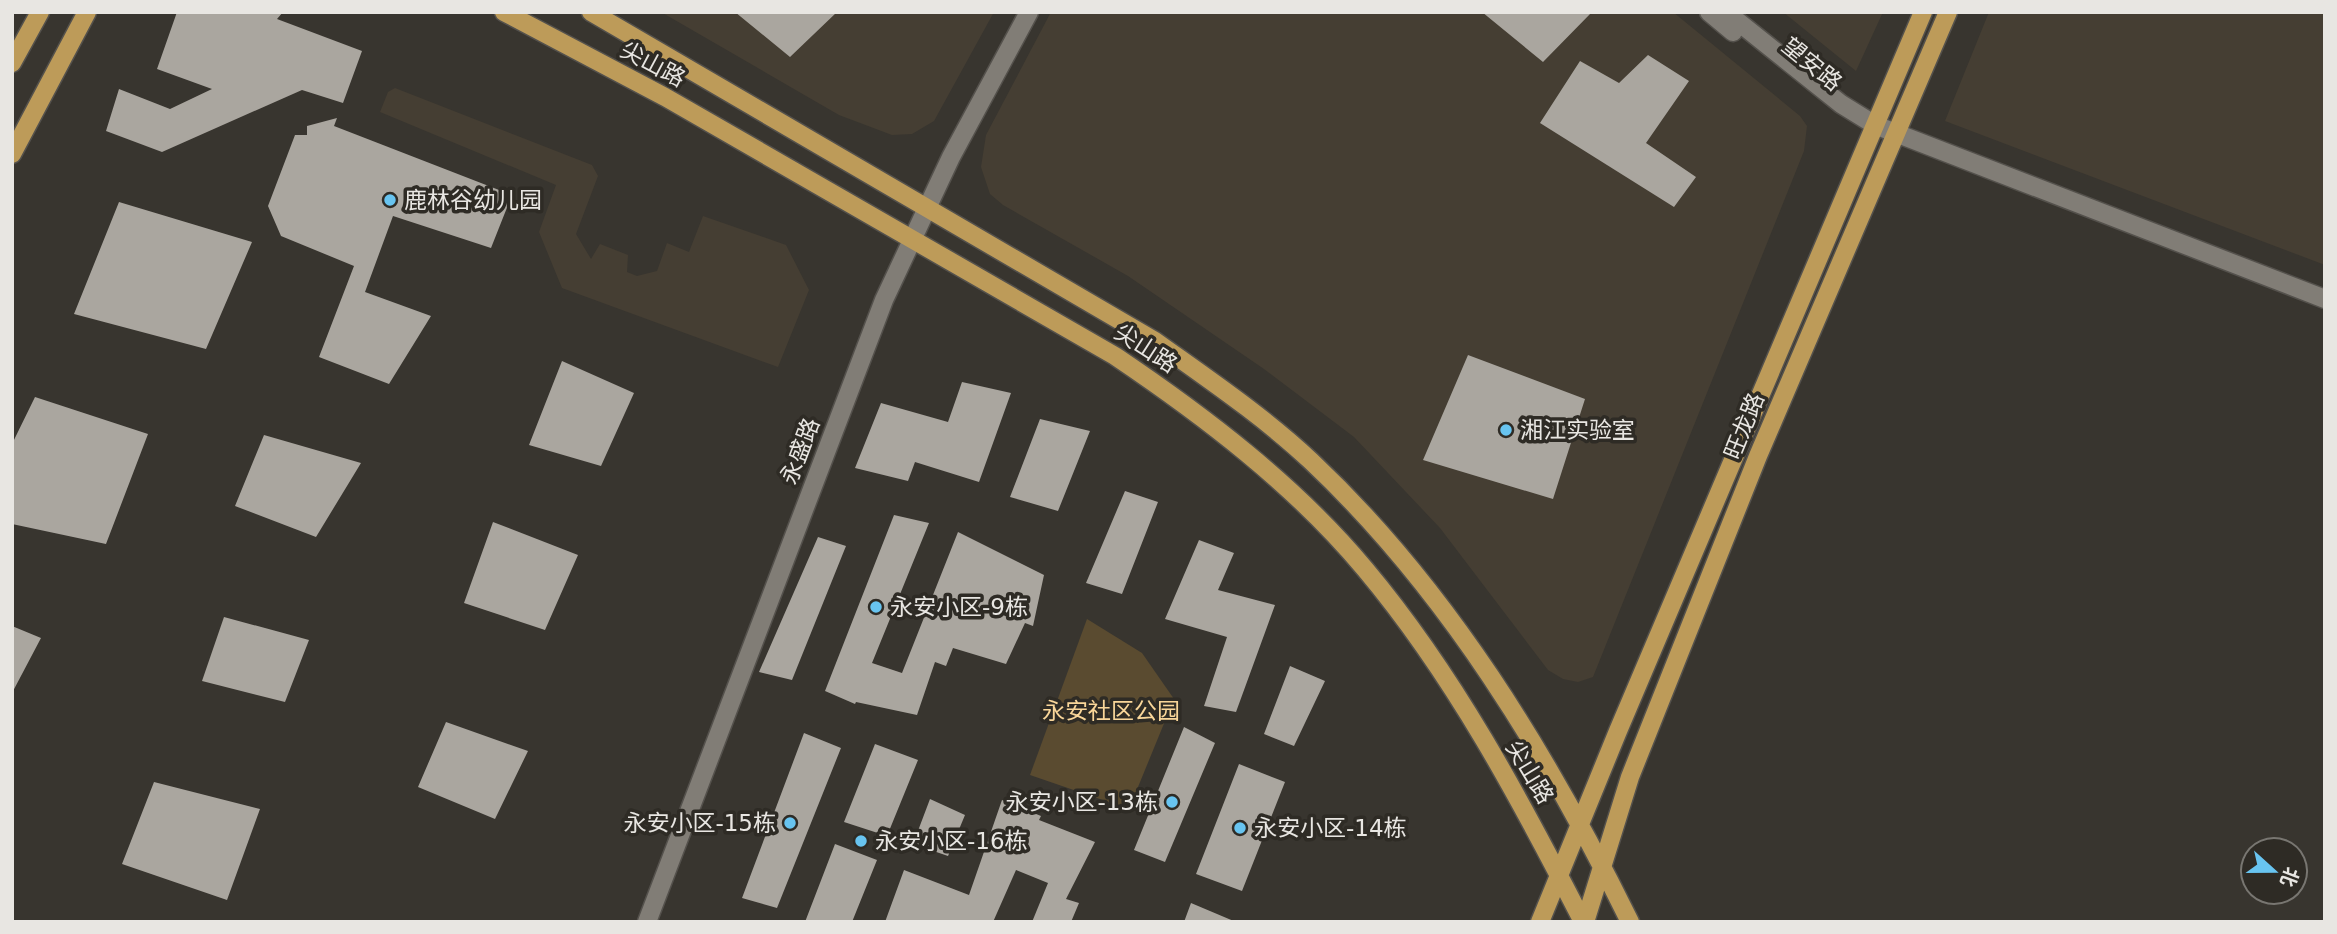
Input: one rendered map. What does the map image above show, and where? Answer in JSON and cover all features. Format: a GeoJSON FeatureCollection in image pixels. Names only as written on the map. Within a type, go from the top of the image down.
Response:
{"type":"FeatureCollection","features":[{"type":"Feature","properties":{"kind":"main road"},"geometry":{"type":"LineString","coordinates":[[12,63],[40,12]]}},
{"type":"Feature","properties":{"kind":"main road"},"geometry":{"type":"LineString","coordinates":[[12,154],[87,12]]}},
{"type":"Feature","properties":{"kind":"main road","name":"尖山路"},"geometry":{"type":"LineString","coordinates":[[504,12],[665,97],[1115,356],[1167,391],[1232,442],[1306,509],[1364,568],[1426,651],[1524,810],[1584,922]]}},
{"type":"Feature","properties":{"kind":"main road","name":"尖山路"},"geometry":{"type":"LineString","coordinates":[[591,12],[1155,341],[1241,403],[1326,475],[1409,567],[1446,615],[1549,768],[1630,922]]}},
{"type":"Feature","properties":{"kind":"main road","name":"旺龙路"},"geometry":{"type":"LineString","coordinates":[[1541,922],[1580,823],[1923,12]]}},
{"type":"Feature","properties":{"kind":"main road","name":"旺龙路"},"geometry":{"type":"LineString","coordinates":[[1584,922],[1630,778],[1758,456],[1948,12]]}},
{"type":"Feature","properties":{"kind":"street","name":"永盛路"},"geometry":{"type":"LineString","coordinates":[[636,922],[874,297],[1017,12]]}},
{"type":"Feature","properties":{"kind":"street","name":"永盛路"},"geometry":{"type":"LineString","coordinates":[[921,204],[1029,12]]}},
{"type":"Feature","properties":{"kind":"street","name":"望安路"},"geometry":{"type":"LineString","coordinates":[[1709,12],[1835,113],[1894,139],[2325,299]]}},
{"type":"Feature","properties":{"kind":"street","name":"望安路"},"geometry":{"type":"LineString","coordinates":[[1726,12],[1873,130]]}},
{"type":"Feature","properties":{"kind":"street","name":"永盛路"},"geometry":{"type":"LineString","coordinates":[[647,922],[906,236]]}},
{"type":"Feature","properties":{"kind":"shaded area"},"geometry":{"type":"Polygon","coordinates":[[[661,12],[994,12],[934,121],[912,134],[892,135],[839,115],[661,12]]]}},
{"type":"Feature","properties":{"kind":"shaded area"},"geometry":{"type":"Polygon","coordinates":[[[1051,12],[1673,12],[1800,116],[1807,126],[1804,151],[1593,677],[1578,682],[1563,679],[1548,670],[1440,528],[1354,437],[1264,369],[1128,276],[1003,205],[990,194],[981,167],[986,135],[1051,12]]]}},
{"type":"Feature","properties":{"kind":"shaded area"},"geometry":{"type":"Polygon","coordinates":[[[1783,12],[1883,12],[1856,71],[1783,12]]]}},
{"type":"Feature","properties":{"kind":"shaded area"},"geometry":{"type":"Polygon","coordinates":[[[1989,12],[2325,12],[2325,265],[1945,121],[1989,12]]]}},
{"type":"Feature","properties":{"kind":"shaded area"},"geometry":{"type":"Polygon","coordinates":[[[395,88],[592,165],[598,176],[576,234],[591,259],[600,244],[628,255],[627,272],[637,276],[657,271],[667,243],[689,252],[703,216],[786,245],[809,290],[778,367],[562,288],[539,232],[556,185],[380,112],[388,92],[395,88]]]}},
{"type":"Feature","properties":{"kind":"green space","name":"永安社区公园"},"geometry":{"type":"Polygon","coordinates":[[[1087,619],[1142,653],[1174,699],[1129,809],[1030,775],[1087,619]]]}},
{"type":"Feature","properties":{"kind":"building"},"geometry":{"type":"Polygon","coordinates":[[[177,12],[283,12],[277,19],[362,51],[343,103],[302,90],[162,152],[106,131],[119,89],[170,109],[212,89],[157,69],[177,12]]]}},
{"type":"Feature","properties":{"kind":"building"},"geometry":{"type":"Polygon","coordinates":[[[735,12],[837,12],[790,57],[735,12]]]}},
{"type":"Feature","properties":{"kind":"building"},"geometry":{"type":"Polygon","coordinates":[[[1482,12],[1592,12],[1543,62],[1482,12]]]}},
{"type":"Feature","properties":{"kind":"building"},"geometry":{"type":"Polygon","coordinates":[[[1648,55],[1689,81],[1646,143],[1696,177],[1674,207],[1540,123],[1580,61],[1619,83],[1648,55]]]}},
{"type":"Feature","properties":{"kind":"building","name":"鹿林谷幼儿园"},"geometry":{"type":"Polygon","coordinates":[[[337,118],[334,126],[512,195],[491,248],[393,216],[365,292],[431,316],[389,384],[319,357],[354,266],[281,236],[268,206],[295,135],[307,135],[307,126],[337,118]]]}},
{"type":"Feature","properties":{"kind":"building"},"geometry":{"type":"Polygon","coordinates":[[[119,202],[252,242],[206,349],[74,314],[119,202]]]}},
{"type":"Feature","properties":{"kind":"building","name":"湘江实验室"},"geometry":{"type":"Polygon","coordinates":[[[1468,355],[1585,399],[1553,499],[1423,460],[1468,355]]]}},
{"type":"Feature","properties":{"kind":"building"},"geometry":{"type":"Polygon","coordinates":[[[562,361],[634,393],[601,466],[529,445],[562,361]]]}},
{"type":"Feature","properties":{"kind":"building"},"geometry":{"type":"Polygon","coordinates":[[[962,382],[1011,393],[979,482],[915,462],[908,481],[855,468],[881,403],[948,422],[962,382]]]}},
{"type":"Feature","properties":{"kind":"building"},"geometry":{"type":"Polygon","coordinates":[[[35,397],[148,434],[106,544],[12,524],[12,444],[35,397]]]}},
{"type":"Feature","properties":{"kind":"building"},"geometry":{"type":"Polygon","coordinates":[[[1040,419],[1090,431],[1058,511],[1010,497],[1040,419]]]}},
{"type":"Feature","properties":{"kind":"building"},"geometry":{"type":"Polygon","coordinates":[[[264,435],[361,463],[316,537],[235,506],[264,435]]]}},
{"type":"Feature","properties":{"kind":"building"},"geometry":{"type":"Polygon","coordinates":[[[1125,491],[1158,502],[1122,594],[1086,583],[1125,491]]]}},
{"type":"Feature","properties":{"kind":"building"},"geometry":{"type":"Polygon","coordinates":[[[894,515],[929,523],[872,663],[902,673],[958,532],[1044,575],[1033,626],[1025,623],[1006,664],[953,648],[946,666],[935,662],[917,715],[856,702],[855,704],[825,691],[894,515]]]}},
{"type":"Feature","properties":{"kind":"building"},"geometry":{"type":"Polygon","coordinates":[[[493,522],[578,555],[545,630],[464,603],[493,522]]]}},
{"type":"Feature","properties":{"kind":"building"},"geometry":{"type":"Polygon","coordinates":[[[818,537],[846,546],[792,680],[759,672],[818,537]]]}},
{"type":"Feature","properties":{"kind":"building"},"geometry":{"type":"Polygon","coordinates":[[[1199,540],[1234,553],[1218,590],[1275,605],[1236,712],[1204,706],[1227,637],[1165,619],[1199,540]]]}},
{"type":"Feature","properties":{"kind":"building"},"geometry":{"type":"Polygon","coordinates":[[[224,617],[309,640],[285,702],[202,681],[224,617]]]}},
{"type":"Feature","properties":{"kind":"building"},"geometry":{"type":"Polygon","coordinates":[[[12,626],[41,638],[12,693],[12,626]]]}},
{"type":"Feature","properties":{"kind":"building"},"geometry":{"type":"Polygon","coordinates":[[[1290,666],[1325,681],[1294,746],[1264,734],[1290,666]]]}},
{"type":"Feature","properties":{"kind":"building"},"geometry":{"type":"Polygon","coordinates":[[[446,722],[528,751],[495,819],[418,787],[446,722]]]}},
{"type":"Feature","properties":{"kind":"building","name":"永安小区-13栋"},"geometry":{"type":"Polygon","coordinates":[[[1184,727],[1215,743],[1165,862],[1134,850],[1184,727]]]}},
{"type":"Feature","properties":{"kind":"building","name":"永安小区-15栋"},"geometry":{"type":"Polygon","coordinates":[[[804,733],[841,748],[777,908],[742,898],[804,733]]]}},
{"type":"Feature","properties":{"kind":"building"},"geometry":{"type":"Polygon","coordinates":[[[875,744],[918,760],[887,836],[844,822],[875,744]]]}},
{"type":"Feature","properties":{"kind":"building","name":"永安小区-14栋"},"geometry":{"type":"Polygon","coordinates":[[[1239,764],[1285,782],[1242,891],[1196,874],[1239,764]]]}},
{"type":"Feature","properties":{"kind":"building"},"geometry":{"type":"Polygon","coordinates":[[[154,782],[260,809],[227,900],[122,864],[154,782]]]}},
{"type":"Feature","properties":{"kind":"building"},"geometry":{"type":"Polygon","coordinates":[[[930,799],[965,815],[948,856],[913,844],[930,799]]]}},
{"type":"Feature","properties":{"kind":"building"},"geometry":{"type":"Polygon","coordinates":[[[1002,800],[1041,816],[1039,820],[1095,842],[1066,899],[1079,903],[1071,922],[1032,922],[1048,883],[1016,870],[993,922],[885,922],[904,870],[969,895],[1002,800]]]}},
{"type":"Feature","properties":{"kind":"building"},"geometry":{"type":"Polygon","coordinates":[[[835,844],[877,860],[852,922],[805,922],[835,844]]]}},
{"type":"Feature","properties":{"kind":"building"},"geometry":{"type":"Polygon","coordinates":[[[1191,903],[1236,922],[1184,922],[1191,903]]]}},
{"type":"Feature","properties":{"kind":"place","name":"鹿林谷幼儿园"},"geometry":{"type":"Point","coordinates":[390,200]}},
{"type":"Feature","properties":{"kind":"place","name":"湘江实验室"},"geometry":{"type":"Point","coordinates":[1506,430]}},
{"type":"Feature","properties":{"kind":"place","name":"永安小区-9栋"},"geometry":{"type":"Point","coordinates":[876,607]}},
{"type":"Feature","properties":{"kind":"place","name":"永安小区-13栋"},"geometry":{"type":"Point","coordinates":[1172,802]}},
{"type":"Feature","properties":{"kind":"place","name":"永安小区-15栋"},"geometry":{"type":"Point","coordinates":[790,823]}},
{"type":"Feature","properties":{"kind":"place","name":"永安小区-14栋"},"geometry":{"type":"Point","coordinates":[1240,828]}},
{"type":"Feature","properties":{"kind":"place","name":"永安小区-16栋"},"geometry":{"type":"Point","coordinates":[861,841]}}]}
